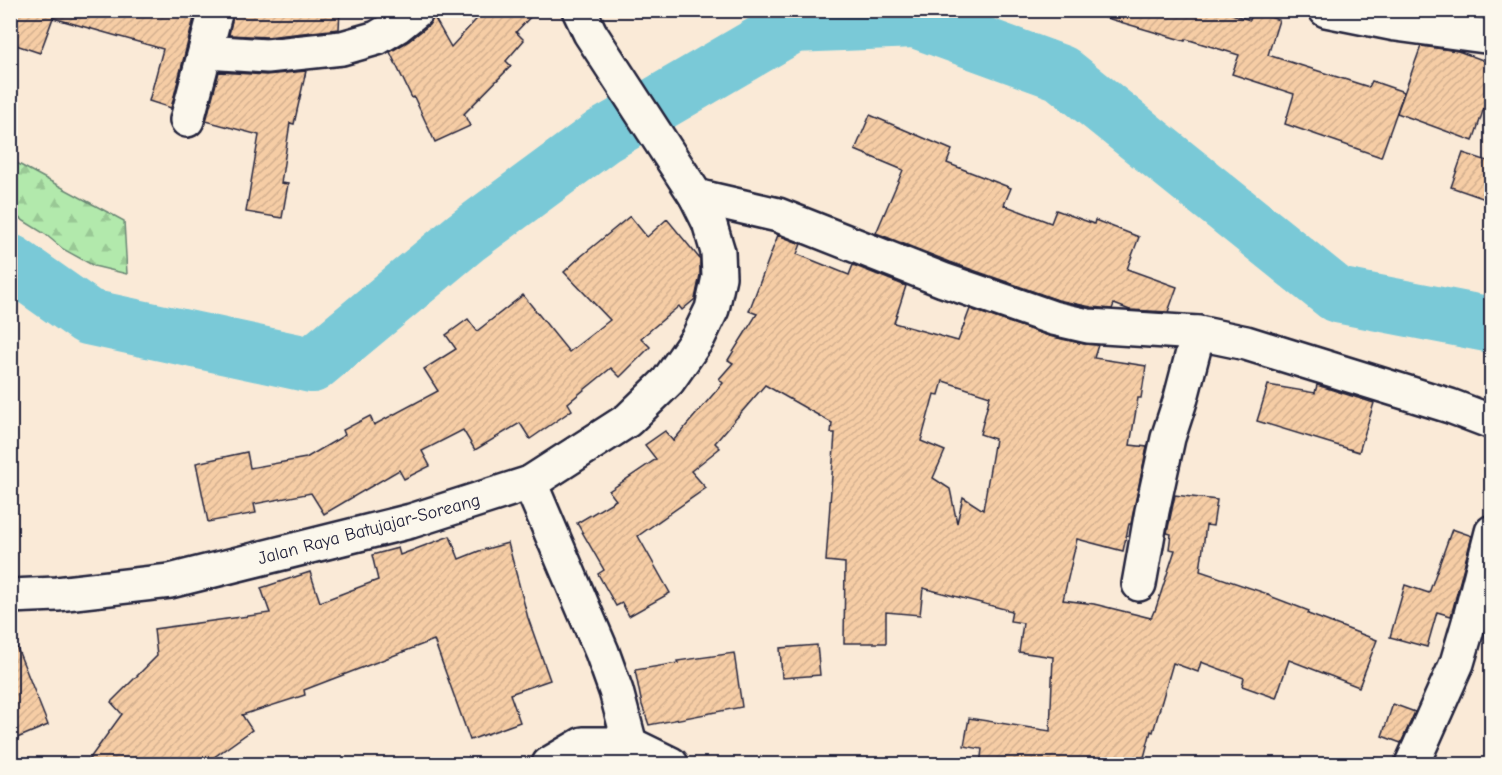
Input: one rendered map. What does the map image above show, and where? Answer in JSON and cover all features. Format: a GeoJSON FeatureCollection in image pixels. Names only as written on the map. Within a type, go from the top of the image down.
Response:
{"type":"FeatureCollection","features":[{"type":"Feature","properties":{"kind":"main road"},"geometry":{"type":"LineString","coordinates":[[187,120],[216,10]]}},
{"type":"Feature","properties":{"kind":"main road"},"geometry":{"type":"LineString","coordinates":[[206,52],[267,56],[342,48],[377,38],[417,10]]}},
{"type":"Feature","properties":{"kind":"main road"},"geometry":{"type":"LineString","coordinates":[[1326,10],[1396,24],[1491,37]]}},
{"type":"Feature","properties":{"kind":"main road","name":"Jalan Raya Batujajar-Soreang"},"geometry":{"type":"LineString","coordinates":[[10,596],[57,594],[170,581],[411,521],[530,483],[628,420],[668,381],[698,338],[712,309],[719,277],[718,252],[709,222],[690,188],[585,22]]}},
{"type":"Feature","properties":{"kind":"main road"},"geometry":{"type":"LineString","coordinates":[[690,188],[778,215],[944,280],[1053,318],[1088,326],[1198,333],[1257,347],[1450,406],[1491,422]]}},
{"type":"Feature","properties":{"kind":"main road"},"geometry":{"type":"LineString","coordinates":[[1139,584],[1168,438],[1198,333]]}},
{"type":"Feature","properties":{"kind":"main road"},"geometry":{"type":"LineString","coordinates":[[530,483],[602,652],[616,691],[630,744]]}},
{"type":"Feature","properties":{"kind":"main road"},"geometry":{"type":"LineString","coordinates":[[1412,765],[1457,663],[1491,532]]}},
{"type":"Feature","properties":{"kind":"main road"},"geometry":{"type":"LineString","coordinates":[[549,765],[583,744],[630,744],[671,765]]}},
{"type":"Feature","properties":{"kind":"green space"},"geometry":{"type":"Polygon","coordinates":[[[11,160],[124,221],[127,274],[94,266],[63,249],[45,234],[11,213],[11,160]]]}},
{"type":"Feature","properties":{"kind":"building"},"geometry":{"type":"Polygon","coordinates":[[[10,10],[196,10],[171,108],[149,101],[163,49],[53,18],[40,53],[10,43],[10,10]]]}},
{"type":"Feature","properties":{"kind":"building"},"geometry":{"type":"Polygon","coordinates":[[[234,10],[340,10],[339,29],[267,37],[229,35],[234,10]]]}},
{"type":"Feature","properties":{"kind":"building"},"geometry":{"type":"Polygon","coordinates":[[[485,10],[537,10],[516,32],[524,40],[506,61],[511,66],[464,114],[470,126],[435,142],[390,52],[409,41],[429,25],[434,17],[451,47],[485,10]]]}},
{"type":"Feature","properties":{"kind":"building"},"geometry":{"type":"Polygon","coordinates":[[[1104,10],[1220,10],[1250,20],[1253,12],[1279,20],[1268,55],[1369,87],[1372,81],[1404,92],[1381,157],[1285,124],[1294,94],[1232,74],[1239,55],[1103,17],[1104,10]]]}},
{"type":"Feature","properties":{"kind":"building"},"geometry":{"type":"Polygon","coordinates":[[[1421,46],[1458,51],[1491,63],[1491,87],[1473,141],[1397,113],[1421,46]]]}},
{"type":"Feature","properties":{"kind":"building"},"geometry":{"type":"Polygon","coordinates":[[[306,71],[294,124],[290,123],[281,183],[288,184],[282,218],[246,212],[259,135],[206,121],[219,72],[266,75],[306,71]]]}},
{"type":"Feature","properties":{"kind":"building"},"geometry":{"type":"Polygon","coordinates":[[[870,115],[952,150],[947,163],[1011,188],[1004,205],[1051,223],[1056,210],[1094,224],[1095,220],[1139,237],[1127,269],[1177,287],[1168,312],[1130,310],[1114,304],[1112,309],[1091,307],[1058,300],[876,233],[903,170],[855,150],[870,115]]]}},
{"type":"Feature","properties":{"kind":"building"},"geometry":{"type":"Polygon","coordinates":[[[1463,153],[1491,162],[1491,201],[1451,187],[1463,153]]]}},
{"type":"Feature","properties":{"kind":"building"},"geometry":{"type":"Polygon","coordinates":[[[630,216],[647,237],[667,219],[700,259],[700,275],[695,299],[682,310],[679,306],[641,338],[650,347],[620,377],[611,368],[568,403],[572,410],[530,439],[520,423],[475,450],[463,430],[422,451],[430,466],[404,479],[399,470],[324,514],[311,493],[254,504],[256,513],[208,522],[196,463],[247,452],[250,468],[306,458],[345,435],[343,430],[370,416],[374,425],[438,391],[424,369],[456,349],[446,335],[468,319],[477,331],[523,295],[569,352],[610,320],[564,272],[630,216]]]}},
{"type":"Feature","properties":{"kind":"building"},"geometry":{"type":"Polygon","coordinates":[[[778,235],[801,244],[797,254],[849,275],[853,265],[906,286],[894,323],[958,341],[970,309],[1049,336],[1098,345],[1094,358],[1146,366],[1130,445],[1147,447],[1123,551],[1077,539],[1063,600],[1094,604],[1151,618],[1175,550],[1169,549],[1171,534],[1167,533],[1175,495],[1217,500],[1213,526],[1206,525],[1200,571],[1268,594],[1309,611],[1308,614],[1377,640],[1359,687],[1289,660],[1276,698],[1242,686],[1244,678],[1201,662],[1198,672],[1173,663],[1142,765],[980,765],[982,749],[964,746],[969,718],[1050,731],[1053,657],[1019,652],[1023,623],[1010,621],[1012,611],[923,588],[920,615],[886,612],[886,643],[844,643],[845,563],[826,561],[835,433],[831,433],[832,423],[765,385],[715,443],[720,448],[691,471],[706,488],[638,536],[670,593],[629,616],[622,603],[616,606],[598,574],[604,570],[577,523],[616,500],[609,491],[656,459],[645,445],[665,431],[673,441],[723,383],[719,379],[733,363],[728,360],[757,314],[749,311],[778,235]],[[943,381],[939,395],[934,394],[921,441],[945,451],[933,478],[950,489],[957,523],[963,497],[983,510],[995,439],[980,434],[990,396],[943,381]]]}},
{"type":"Feature","properties":{"kind":"building"},"geometry":{"type":"Polygon","coordinates":[[[1268,385],[1315,393],[1317,385],[1374,403],[1359,452],[1257,421],[1268,385]]]}},
{"type":"Feature","properties":{"kind":"building"},"geometry":{"type":"Polygon","coordinates":[[[1452,529],[1472,536],[1451,616],[1437,612],[1427,647],[1390,637],[1405,585],[1429,593],[1452,529]]]}},
{"type":"Feature","properties":{"kind":"building"},"geometry":{"type":"Polygon","coordinates":[[[450,536],[459,559],[508,543],[528,618],[550,680],[510,694],[520,722],[470,740],[434,640],[304,690],[305,695],[242,715],[252,730],[203,765],[85,765],[122,714],[111,702],[157,656],[154,629],[270,613],[261,588],[310,572],[320,602],[378,580],[372,555],[398,548],[400,555],[450,536]]]}},
{"type":"Feature","properties":{"kind":"building"},"geometry":{"type":"Polygon","coordinates":[[[12,635],[48,725],[10,741],[10,636],[12,635]]]}},
{"type":"Feature","properties":{"kind":"building"},"geometry":{"type":"Polygon","coordinates":[[[817,645],[820,675],[782,678],[780,648],[817,645]]]}},
{"type":"Feature","properties":{"kind":"building"},"geometry":{"type":"Polygon","coordinates":[[[734,653],[742,707],[649,725],[642,705],[635,670],[734,653]]]}},
{"type":"Feature","properties":{"kind":"building"},"geometry":{"type":"Polygon","coordinates":[[[1393,704],[1415,712],[1401,743],[1382,736],[1393,704]]]}},
{"type":"Feature","properties":{"kind":"waterway"},"geometry":{"type":"LineString","coordinates":[[10,262],[88,317],[312,365],[466,237],[603,136],[793,25],[915,20],[1061,73],[1337,295],[1492,325]]}}]}
